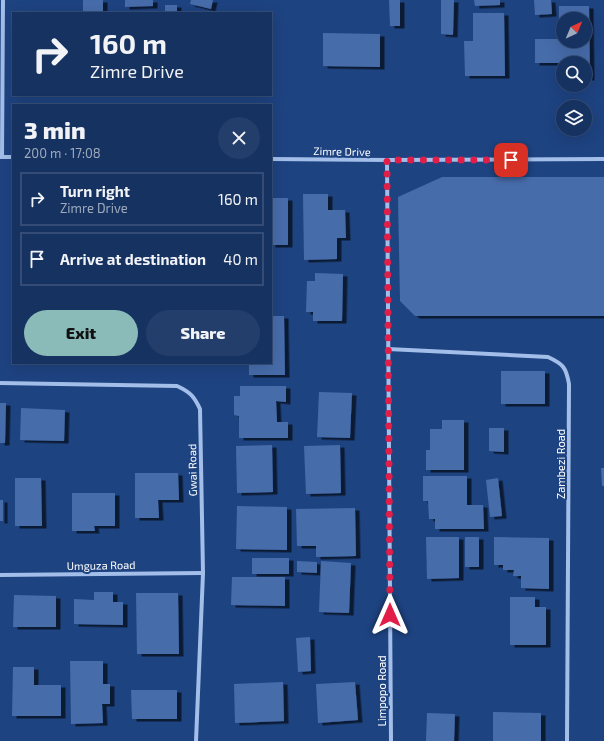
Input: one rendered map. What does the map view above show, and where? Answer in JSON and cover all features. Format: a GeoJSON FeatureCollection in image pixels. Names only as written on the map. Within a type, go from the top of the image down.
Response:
{"type":"FeatureCollection","features":[{"type":"Feature","properties":{"kind":"street"},"geometry":{"type":"LineString","coordinates":[[3,0],[1,157],[12,157]]}},
{"type":"Feature","properties":{"kind":"street","name":"Zimre Drive"},"geometry":{"type":"LineString","coordinates":[[272,159],[604,159]]}},
{"type":"Feature","properties":{"kind":"street","name":"Limpopo Road"},"geometry":{"type":"LineString","coordinates":[[387,160],[391,741]]}},
{"type":"Feature","properties":{"kind":"street","name":"Zambezi Road"},"geometry":{"type":"LineString","coordinates":[[388,348],[548,357],[559,362],[567,373],[569,384],[567,741]]}},
{"type":"Feature","properties":{"kind":"street","name":"Gwai Road"},"geometry":{"type":"LineString","coordinates":[[0,383],[177,386],[186,390],[196,399],[200,409],[203,573],[196,741]]}},
{"type":"Feature","properties":{"kind":"street","name":"Umguza Road"},"geometry":{"type":"LineString","coordinates":[[0,575],[203,573]]}},
{"type":"Feature","properties":{"kind":"building"},"geometry":{"type":"Polygon","coordinates":[[[83,0],[103,0],[103,12],[83,12],[83,0]]]}},
{"type":"Feature","properties":{"kind":"building"},"geometry":{"type":"Polygon","coordinates":[[[125,0],[153,0],[153,6],[125,7],[125,0]]]}},
{"type":"Feature","properties":{"kind":"building"},"geometry":{"type":"Polygon","coordinates":[[[191,0],[213,0],[211,9],[190,4],[191,0]]]}},
{"type":"Feature","properties":{"kind":"building"},"geometry":{"type":"Polygon","coordinates":[[[389,0],[400,0],[400,26],[390,26],[389,0]]]}},
{"type":"Feature","properties":{"kind":"building"},"geometry":{"type":"Polygon","coordinates":[[[441,0],[454,0],[453,35],[441,34],[441,0]]]}},
{"type":"Feature","properties":{"kind":"building"},"geometry":{"type":"Polygon","coordinates":[[[474,0],[500,0],[500,5],[475,6],[474,0]]]}},
{"type":"Feature","properties":{"kind":"building"},"geometry":{"type":"Polygon","coordinates":[[[534,0],[551,0],[552,14],[535,15],[534,0]]]}},
{"type":"Feature","properties":{"kind":"building"},"geometry":{"type":"Polygon","coordinates":[[[165,5],[177,5],[177,12],[165,12],[165,5]]]}},
{"type":"Feature","properties":{"kind":"building"},"geometry":{"type":"Polygon","coordinates":[[[559,6],[589,6],[589,12],[559,12],[559,6]]]}},
{"type":"Feature","properties":{"kind":"building"},"geometry":{"type":"Polygon","coordinates":[[[473,13],[504,13],[505,76],[465,76],[464,41],[473,41],[473,13]]]}},
{"type":"Feature","properties":{"kind":"building"},"geometry":{"type":"Polygon","coordinates":[[[323,33],[380,34],[380,67],[323,66],[323,33]]]}},
{"type":"Feature","properties":{"kind":"building"},"geometry":{"type":"Polygon","coordinates":[[[535,39],[556,39],[556,48],[590,48],[590,56],[556,56],[556,63],[535,63],[535,39]]]}},
{"type":"Feature","properties":{"kind":"building"},"geometry":{"type":"Polygon","coordinates":[[[442,177],[604,177],[604,316],[415,316],[400,301],[398,197],[442,177]]]}},
{"type":"Feature","properties":{"kind":"building"},"geometry":{"type":"Polygon","coordinates":[[[303,194],[328,194],[328,210],[345,210],[346,238],[337,238],[337,259],[304,260],[303,194]]]}},
{"type":"Feature","properties":{"kind":"building"},"geometry":{"type":"Polygon","coordinates":[[[272,198],[288,198],[288,245],[272,245],[272,198]]]}},
{"type":"Feature","properties":{"kind":"building"},"geometry":{"type":"Polygon","coordinates":[[[315,273],[343,274],[342,321],[313,321],[313,312],[306,312],[307,281],[315,281],[315,273]]]}},
{"type":"Feature","properties":{"kind":"building"},"geometry":{"type":"Polygon","coordinates":[[[272,316],[284,316],[285,375],[249,375],[249,364],[272,364],[272,316]]]}},
{"type":"Feature","properties":{"kind":"building"},"geometry":{"type":"Polygon","coordinates":[[[501,371],[545,371],[545,404],[501,404],[501,371]]]}},
{"type":"Feature","properties":{"kind":"building"},"geometry":{"type":"Polygon","coordinates":[[[240,386],[286,386],[286,402],[276,401],[277,422],[288,422],[288,438],[239,438],[239,416],[234,415],[234,396],[240,396],[240,386]]]}},
{"type":"Feature","properties":{"kind":"building"},"geometry":{"type":"Polygon","coordinates":[[[319,392],[352,393],[350,438],[317,437],[319,392]]]}},
{"type":"Feature","properties":{"kind":"building"},"geometry":{"type":"Polygon","coordinates":[[[0,403],[6,403],[5,443],[0,443],[0,403]]]}},
{"type":"Feature","properties":{"kind":"building"},"geometry":{"type":"Polygon","coordinates":[[[21,408],[65,410],[64,441],[20,440],[21,408]]]}},
{"type":"Feature","properties":{"kind":"building"},"geometry":{"type":"Polygon","coordinates":[[[442,420],[464,420],[464,470],[426,470],[426,450],[430,450],[430,429],[442,429],[442,420]]]}},
{"type":"Feature","properties":{"kind":"building"},"geometry":{"type":"Polygon","coordinates":[[[489,428],[504,428],[504,452],[489,451],[489,428]]]}},
{"type":"Feature","properties":{"kind":"building"},"geometry":{"type":"Polygon","coordinates":[[[272,445],[273,492],[237,493],[236,446],[272,445]]]}},
{"type":"Feature","properties":{"kind":"building"},"geometry":{"type":"Polygon","coordinates":[[[340,445],[341,493],[306,494],[304,446],[340,445]]]}},
{"type":"Feature","properties":{"kind":"building"},"geometry":{"type":"Polygon","coordinates":[[[601,468],[604,468],[604,486],[602,486],[601,468]]]}},
{"type":"Feature","properties":{"kind":"building"},"geometry":{"type":"Polygon","coordinates":[[[135,473],[178,473],[179,500],[158,500],[159,518],[135,518],[135,473]]]}},
{"type":"Feature","properties":{"kind":"building"},"geometry":{"type":"Polygon","coordinates":[[[423,476],[467,476],[467,505],[483,505],[484,529],[435,529],[435,519],[429,519],[428,501],[423,501],[423,476]]]}},
{"type":"Feature","properties":{"kind":"building"},"geometry":{"type":"Polygon","coordinates":[[[15,478],[41,478],[42,526],[15,526],[15,478]]]}},
{"type":"Feature","properties":{"kind":"building"},"geometry":{"type":"Polygon","coordinates":[[[498,478],[502,516],[490,517],[486,480],[498,478]]]}},
{"type":"Feature","properties":{"kind":"building"},"geometry":{"type":"Polygon","coordinates":[[[72,493],[115,493],[115,526],[94,526],[95,531],[72,531],[72,493]]]}},
{"type":"Feature","properties":{"kind":"building"},"geometry":{"type":"Polygon","coordinates":[[[0,500],[3,500],[3,521],[0,521],[0,500]]]}},
{"type":"Feature","properties":{"kind":"building"},"geometry":{"type":"Polygon","coordinates":[[[237,506],[287,507],[287,550],[236,549],[237,506]]]}},
{"type":"Feature","properties":{"kind":"building"},"geometry":{"type":"Polygon","coordinates":[[[355,508],[356,556],[316,557],[316,546],[297,546],[296,509],[355,508]]]}},
{"type":"Feature","properties":{"kind":"building"},"geometry":{"type":"Polygon","coordinates":[[[426,537],[459,537],[459,578],[427,579],[426,537]]]}},
{"type":"Feature","properties":{"kind":"building"},"geometry":{"type":"Polygon","coordinates":[[[465,537],[479,537],[479,567],[465,567],[465,537]]]}},
{"type":"Feature","properties":{"kind":"building"},"geometry":{"type":"Polygon","coordinates":[[[494,537],[549,538],[549,589],[521,588],[521,576],[513,576],[514,570],[503,570],[503,565],[494,565],[494,537]]]}},
{"type":"Feature","properties":{"kind":"building"},"geometry":{"type":"Polygon","coordinates":[[[252,558],[289,558],[289,574],[252,574],[252,558]]]}},
{"type":"Feature","properties":{"kind":"building"},"geometry":{"type":"Polygon","coordinates":[[[297,561],[317,562],[317,573],[297,572],[297,561]]]}},
{"type":"Feature","properties":{"kind":"building"},"geometry":{"type":"Polygon","coordinates":[[[321,561],[351,563],[349,613],[319,612],[321,561]]]}},
{"type":"Feature","properties":{"kind":"building"},"geometry":{"type":"Polygon","coordinates":[[[232,577],[285,577],[285,606],[231,605],[232,577]]]}},
{"type":"Feature","properties":{"kind":"building"},"geometry":{"type":"Polygon","coordinates":[[[94,592],[113,592],[113,602],[123,602],[123,625],[74,624],[74,599],[94,600],[94,592]]]}},
{"type":"Feature","properties":{"kind":"building"},"geometry":{"type":"Polygon","coordinates":[[[136,593],[178,593],[179,654],[137,654],[136,593]]]}},
{"type":"Feature","properties":{"kind":"building"},"geometry":{"type":"Polygon","coordinates":[[[14,595],[56,596],[56,627],[13,627],[14,595]]]}},
{"type":"Feature","properties":{"kind":"building"},"geometry":{"type":"Polygon","coordinates":[[[510,597],[535,597],[535,607],[546,607],[546,645],[510,645],[510,597]]]}},
{"type":"Feature","properties":{"kind":"building"},"geometry":{"type":"Polygon","coordinates":[[[310,637],[311,671],[298,672],[296,638],[310,637]]]}},
{"type":"Feature","properties":{"kind":"building"},"geometry":{"type":"Polygon","coordinates":[[[70,661],[103,661],[103,684],[110,684],[110,704],[102,704],[103,723],[71,724],[70,661]]]}},
{"type":"Feature","properties":{"kind":"building"},"geometry":{"type":"Polygon","coordinates":[[[13,667],[34,667],[34,685],[61,685],[61,716],[12,716],[13,667]]]}},
{"type":"Feature","properties":{"kind":"building"},"geometry":{"type":"Polygon","coordinates":[[[283,682],[284,721],[235,723],[234,684],[283,682]]]}},
{"type":"Feature","properties":{"kind":"building"},"geometry":{"type":"Polygon","coordinates":[[[355,682],[358,720],[318,723],[316,684],[355,682]]]}},
{"type":"Feature","properties":{"kind":"building"},"geometry":{"type":"Polygon","coordinates":[[[131,690],[177,690],[177,719],[132,719],[131,690]]]}},
{"type":"Feature","properties":{"kind":"building"},"geometry":{"type":"Polygon","coordinates":[[[493,712],[541,713],[541,741],[493,741],[493,712]]]}},
{"type":"Feature","properties":{"kind":"building"},"geometry":{"type":"Polygon","coordinates":[[[427,713],[455,714],[454,741],[426,741],[427,713]]]}},
{"type":"Feature","properties":{"kind":"route"},"geometry":{"type":"LineString","coordinates":[[390,615],[387,160],[511,160]]}}]}
